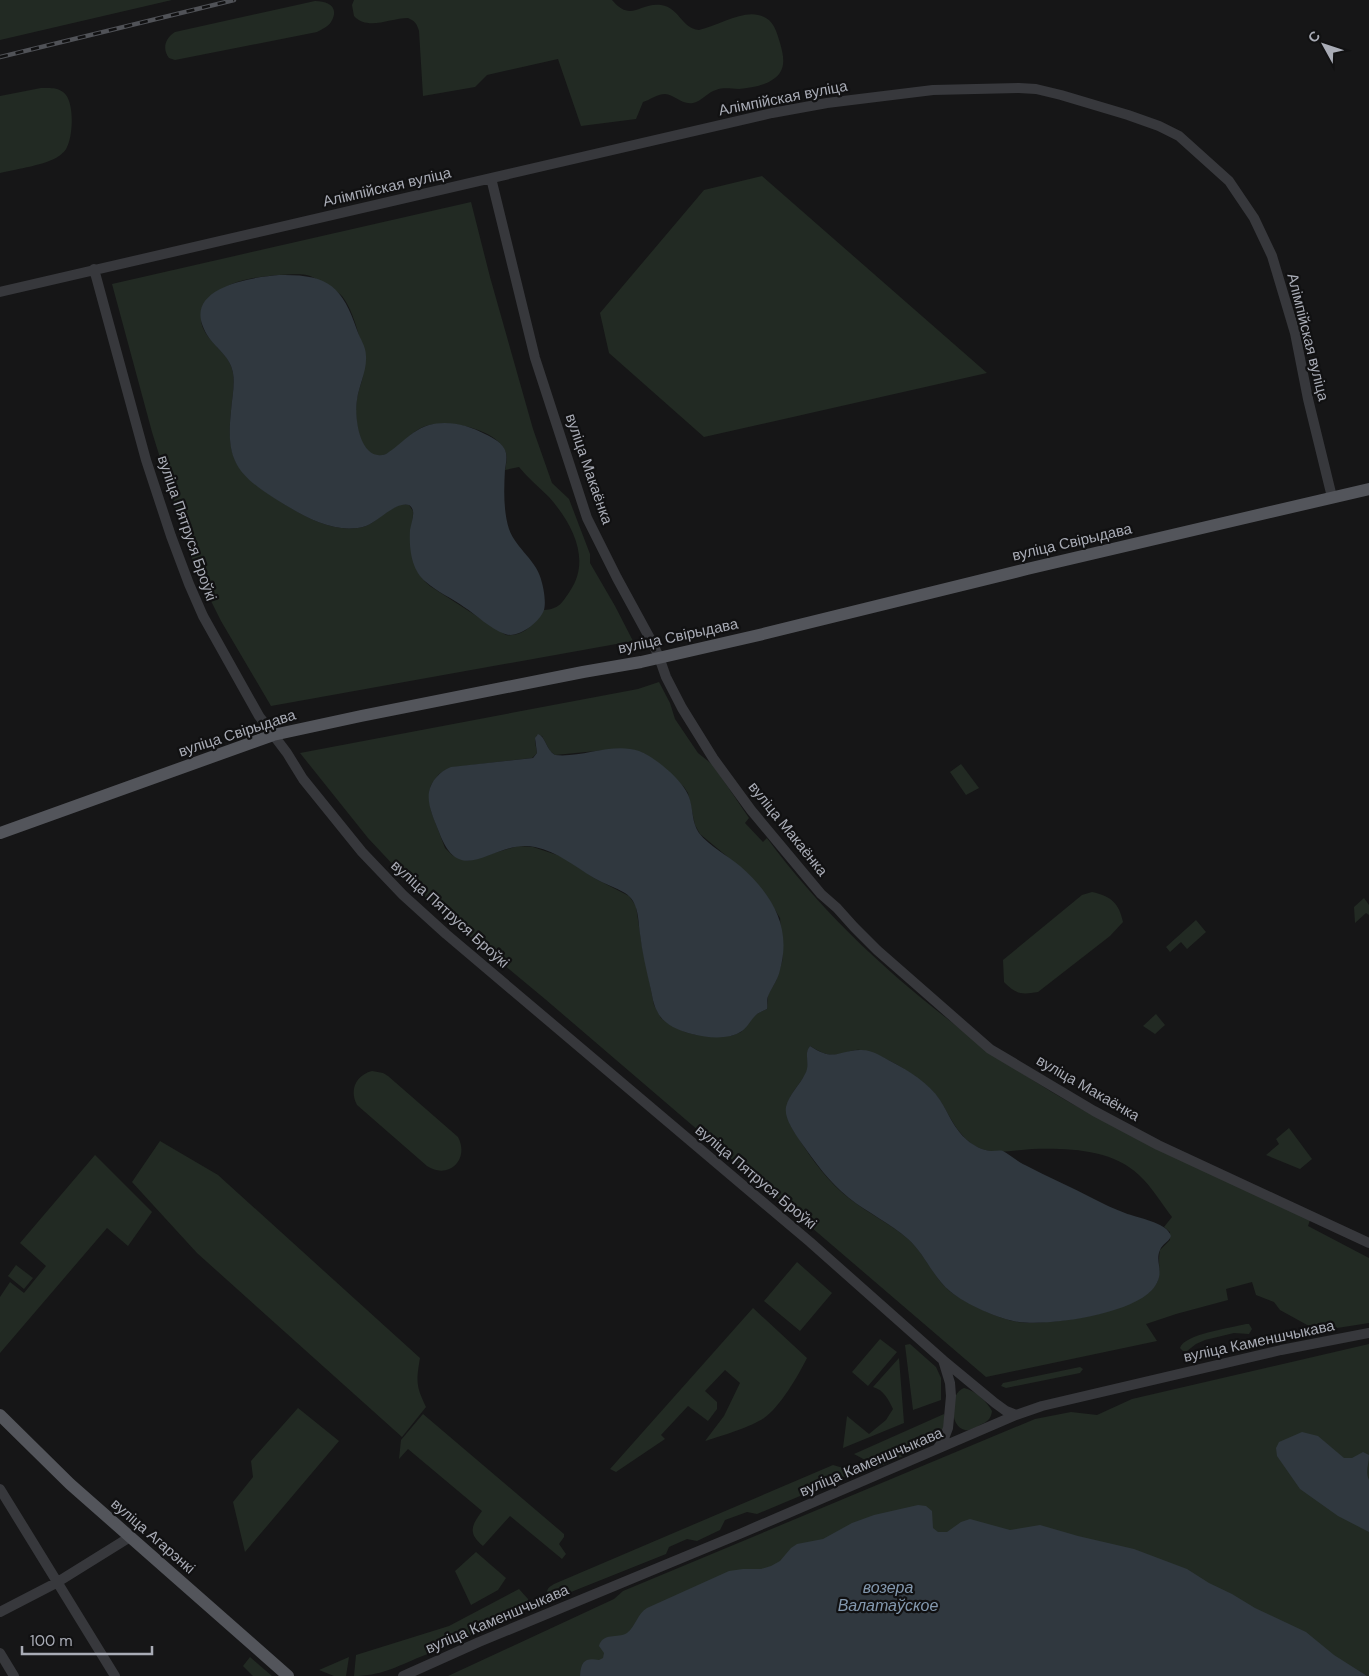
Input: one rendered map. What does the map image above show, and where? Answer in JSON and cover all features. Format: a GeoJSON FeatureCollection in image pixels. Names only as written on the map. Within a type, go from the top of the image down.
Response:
{"type":"FeatureCollection","features":[{"type":"Feature","properties":{"kind":"main road","name":"вуліца Свірыдава"},"geometry":{"type":"LineString","coordinates":[[0,833],[273,735],[360,716],[641,662],[1369,489]]}},
{"type":"Feature","properties":{"kind":"main road","name":"вуліца Агарэнкі"},"geometry":{"type":"LineString","coordinates":[[0,1415],[70,1484],[288,1676]]}},
{"type":"Feature","properties":{"kind":"street","name":"Алімпійская вуліца"},"geometry":{"type":"LineString","coordinates":[[0,292],[772,113],[827,103],[933,90],[999,87],[1036,89],[1128,114],[1160,126],[1184,139],[1230,181],[1254,218],[1272,256],[1295,333],[1308,399],[1332,497]]}},
{"type":"Feature","properties":{"kind":"street","name":"вуліца Макаёнка"},"geometry":{"type":"LineString","coordinates":[[491,178],[535,358],[587,518],[659,657],[666,677],[682,708],[713,758],[751,810],[790,858],[821,894],[877,950],[990,1049],[1094,1111],[1158,1145],[1369,1243]]}},
{"type":"Feature","properties":{"kind":"street","name":"вуліца Пятруся Броўкі"},"geometry":{"type":"LineString","coordinates":[[94,269],[146,460],[171,536],[202,616],[259,716],[303,779],[362,852],[403,896],[810,1242],[943,1360],[973,1384]]}},
{"type":"Feature","properties":{"kind":"street","name":"вуліца Каменшчыкава"},"geometry":{"type":"LineString","coordinates":[[402,1676],[1016,1415],[1042,1406],[1281,1350],[1369,1333]]}},
{"type":"Feature","properties":{"kind":"street"},"geometry":{"type":"LineString","coordinates":[[937,1450],[944,1441],[948,1428],[951,1396],[950,1383],[943,1360]]}},
{"type":"Feature","properties":{"kind":"street"},"geometry":{"type":"LineString","coordinates":[[951,1396],[954,1389],[961,1384],[973,1384],[1006,1411],[1016,1415]]}},
{"type":"Feature","properties":{"kind":"street"},"geometry":{"type":"LineString","coordinates":[[992,1426],[997,1418],[998,1411],[995,1403]]}},
{"type":"Feature","properties":{"kind":"street"},"geometry":{"type":"LineString","coordinates":[[949,1415],[956,1430],[970,1436]]}},
{"type":"Feature","properties":{"kind":"street"},"geometry":{"type":"LineString","coordinates":[[0,1489],[56,1583],[115,1676]]}},
{"type":"Feature","properties":{"kind":"street"},"geometry":{"type":"LineString","coordinates":[[0,1612],[56,1583],[130,1537]]}},
{"type":"Feature","properties":{"kind":"street"},"geometry":{"type":"LineString","coordinates":[[0,1653],[14,1676]]}},
{"type":"Feature","properties":{"kind":"shaded area"},"geometry":{"type":"Polygon","coordinates":[[[0,0],[172,0],[0,40],[0,0]]]}},
{"type":"Feature","properties":{"kind":"shaded area"},"geometry":{"type":"Polygon","coordinates":[[[354,0],[612,0],[619,7],[630,11],[654,5],[667,7],[688,26],[699,30],[744,15],[758,15],[767,19],[775,29],[783,63],[777,76],[761,85],[739,89],[719,89],[693,103],[685,102],[668,94],[662,94],[643,102],[636,119],[581,126],[558,59],[487,75],[475,87],[423,96],[419,31],[415,23],[408,18],[379,23],[366,23],[354,16],[352,5],[354,0]]]}},
{"type":"Feature","properties":{"kind":"shaded area"},"geometry":{"type":"Polygon","coordinates":[[[315,1],[328,4],[334,12],[330,24],[317,32],[175,60],[167,55],[165,47],[167,40],[175,32],[315,1]]]}},
{"type":"Feature","properties":{"kind":"shaded area"},"geometry":{"type":"Polygon","coordinates":[[[41,88],[58,89],[67,96],[70,102],[72,118],[69,142],[64,152],[47,162],[0,173],[0,96],[41,88]]]}},
{"type":"Feature","properties":{"kind":"shaded area"},"geometry":{"type":"Polygon","coordinates":[[[762,176],[987,373],[704,437],[609,353],[600,313],[704,190],[762,176]]]}},
{"type":"Feature","properties":{"kind":"shaded area"},"geometry":{"type":"Polygon","coordinates":[[[471,202],[533,429],[552,483],[569,499],[590,554],[590,563],[633,641],[271,706],[221,621],[198,575],[152,432],[112,284],[471,202]],[[283,275],[251,278],[233,284],[210,299],[202,313],[202,326],[207,336],[225,355],[233,373],[234,388],[230,441],[232,453],[243,472],[262,489],[285,504],[306,517],[330,526],[354,528],[366,526],[398,505],[409,505],[413,511],[412,552],[417,570],[422,578],[430,586],[506,635],[518,634],[524,631],[533,624],[544,610],[560,605],[576,579],[579,554],[571,529],[549,497],[519,467],[505,470],[506,455],[500,443],[481,431],[468,427],[443,424],[423,427],[388,453],[375,455],[368,451],[361,440],[356,421],[358,392],[363,376],[363,357],[355,323],[347,303],[336,291],[313,277],[283,275]]]}},
{"type":"Feature","properties":{"kind":"shaded area"},"geometry":{"type":"Polygon","coordinates":[[[659,682],[670,703],[675,719],[698,753],[713,765],[749,818],[745,823],[763,842],[767,838],[789,867],[838,922],[892,973],[949,1020],[1018,1071],[1074,1105],[1144,1141],[1310,1220],[1308,1226],[1369,1258],[1369,1323],[1318,1331],[1280,1310],[1274,1302],[1256,1295],[1252,1282],[1226,1289],[1228,1300],[1146,1324],[1157,1341],[986,1377],[545,999],[457,926],[411,884],[368,838],[300,753],[638,689],[659,682]],[[537,735],[535,741],[537,753],[532,758],[455,767],[439,774],[431,785],[429,794],[431,811],[445,848],[452,855],[467,861],[518,846],[533,847],[563,857],[594,878],[629,896],[636,906],[654,1005],[661,1018],[685,1032],[696,1035],[731,1036],[741,1032],[756,1014],[767,1009],[768,995],[776,981],[782,962],[780,918],[766,895],[747,873],[700,834],[695,825],[688,793],[662,766],[643,753],[617,749],[555,755],[550,751],[542,736],[537,735]],[[810,1046],[807,1052],[807,1071],[790,1097],[787,1107],[788,1120],[794,1132],[828,1179],[842,1193],[914,1244],[941,1282],[955,1295],[977,1308],[1003,1318],[1018,1322],[1050,1322],[1110,1311],[1144,1296],[1157,1283],[1160,1250],[1170,1240],[1170,1232],[1164,1227],[1172,1217],[1148,1185],[1128,1166],[1103,1155],[1075,1150],[1032,1149],[998,1152],[979,1148],[960,1133],[939,1099],[931,1090],[901,1067],[869,1052],[856,1050],[830,1055],[810,1046]]]}},
{"type":"Feature","properties":{"kind":"shaded area"},"geometry":{"type":"Polygon","coordinates":[[[961,764],[979,788],[966,795],[950,772],[961,764]]]}},
{"type":"Feature","properties":{"kind":"shaded area"},"geometry":{"type":"Polygon","coordinates":[[[1092,892],[1113,901],[1119,910],[1123,922],[1110,936],[1038,992],[1019,993],[1008,986],[1004,982],[1003,960],[1082,895],[1092,892]]]}},
{"type":"Feature","properties":{"kind":"shaded area"},"geometry":{"type":"Polygon","coordinates":[[[1364,898],[1369,905],[1369,915],[1366,913],[1355,923],[1354,907],[1364,898]]]}},
{"type":"Feature","properties":{"kind":"shaded area"},"geometry":{"type":"Polygon","coordinates":[[[1196,920],[1206,932],[1187,949],[1181,942],[1170,952],[1166,947],[1196,920]]]}},
{"type":"Feature","properties":{"kind":"shaded area"},"geometry":{"type":"Polygon","coordinates":[[[1156,1014],[1165,1025],[1155,1034],[1143,1026],[1156,1014]]]}},
{"type":"Feature","properties":{"kind":"shaded area"},"geometry":{"type":"Polygon","coordinates":[[[372,1071],[388,1076],[458,1137],[461,1153],[455,1165],[442,1171],[427,1166],[357,1105],[354,1094],[356,1084],[362,1076],[372,1071]]]}},
{"type":"Feature","properties":{"kind":"shaded area"},"geometry":{"type":"Polygon","coordinates":[[[1289,1128],[1312,1159],[1300,1169],[1266,1155],[1279,1144],[1276,1139],[1289,1128]]]}},
{"type":"Feature","properties":{"kind":"shaded area"},"geometry":{"type":"Polygon","coordinates":[[[160,1141],[218,1175],[420,1358],[418,1384],[426,1407],[402,1437],[197,1253],[132,1182],[160,1141]]]}},
{"type":"Feature","properties":{"kind":"shaded area"},"geometry":{"type":"Polygon","coordinates":[[[95,1155],[152,1212],[128,1246],[107,1228],[0,1353],[0,1297],[10,1282],[24,1293],[46,1266],[20,1243],[95,1155]]]}},
{"type":"Feature","properties":{"kind":"shaded area"},"geometry":{"type":"Polygon","coordinates":[[[797,1262],[832,1293],[800,1331],[764,1301],[797,1262]]]}},
{"type":"Feature","properties":{"kind":"shaded area"},"geometry":{"type":"Polygon","coordinates":[[[16,1265],[33,1278],[24,1289],[8,1276],[16,1265]]]}},
{"type":"Feature","properties":{"kind":"shaded area"},"geometry":{"type":"Polygon","coordinates":[[[753,1308],[807,1358],[794,1382],[776,1407],[764,1418],[752,1425],[705,1441],[724,1416],[740,1383],[725,1370],[705,1391],[717,1402],[717,1409],[708,1421],[688,1406],[661,1435],[665,1439],[616,1472],[610,1469],[753,1308]]]}},
{"type":"Feature","properties":{"kind":"shaded area"},"geometry":{"type":"Polygon","coordinates":[[[1249,1324],[1252,1329],[1249,1334],[1234,1333],[1205,1340],[1187,1351],[1183,1351],[1180,1348],[1183,1343],[1199,1335],[1249,1324]]]}},
{"type":"Feature","properties":{"kind":"shaded area"},"geometry":{"type":"Polygon","coordinates":[[[880,1339],[897,1352],[868,1386],[852,1372],[880,1339]]]}},
{"type":"Feature","properties":{"kind":"shaded area"},"geometry":{"type":"Polygon","coordinates":[[[910,1344],[936,1367],[941,1378],[941,1400],[913,1410],[905,1345],[910,1344]]]}},
{"type":"Feature","properties":{"kind":"shaded area"},"geometry":{"type":"Polygon","coordinates":[[[1369,1344],[1369,1676],[448,1676],[614,1599],[623,1591],[1035,1419],[1071,1412],[1097,1415],[1132,1399],[1369,1344]]]}},
{"type":"Feature","properties":{"kind":"shaded area"},"geometry":{"type":"Polygon","coordinates":[[[899,1358],[904,1423],[843,1448],[847,1416],[869,1434],[886,1420],[893,1409],[883,1393],[873,1387],[899,1358]]]}},
{"type":"Feature","properties":{"kind":"shaded area"},"geometry":{"type":"Polygon","coordinates":[[[1080,1367],[1083,1369],[1080,1373],[1006,1388],[1001,1386],[1003,1383],[1080,1367]]]}},
{"type":"Feature","properties":{"kind":"shaded area"},"geometry":{"type":"Polygon","coordinates":[[[964,1388],[980,1397],[992,1411],[987,1421],[969,1430],[960,1428],[956,1423],[953,1410],[956,1396],[964,1388]]]}},
{"type":"Feature","properties":{"kind":"shaded area"},"geometry":{"type":"Polygon","coordinates":[[[298,1408],[339,1441],[245,1552],[233,1502],[253,1477],[251,1461],[298,1408]]]}},
{"type":"Feature","properties":{"kind":"shaded area"},"geometry":{"type":"Polygon","coordinates":[[[423,1414],[564,1534],[559,1544],[566,1554],[562,1559],[510,1516],[483,1546],[473,1533],[474,1525],[482,1511],[408,1449],[399,1459],[401,1440],[423,1414]]]}},
{"type":"Feature","properties":{"kind":"shaded area"},"geometry":{"type":"Polygon","coordinates":[[[944,1414],[943,1430],[940,1437],[933,1443],[878,1467],[854,1454],[944,1414]]]}},
{"type":"Feature","properties":{"kind":"shaded area"},"geometry":{"type":"Polygon","coordinates":[[[833,1465],[857,1472],[757,1514],[747,1512],[725,1520],[720,1530],[697,1541],[687,1539],[669,1547],[666,1554],[556,1598],[547,1596],[548,1589],[554,1584],[833,1465]]]}},
{"type":"Feature","properties":{"kind":"shaded area"},"geometry":{"type":"Polygon","coordinates":[[[476,1552],[506,1578],[498,1590],[471,1605],[455,1571],[476,1552]]]}},
{"type":"Feature","properties":{"kind":"shaded area"},"geometry":{"type":"Polygon","coordinates":[[[519,1589],[528,1599],[530,1608],[461,1640],[380,1673],[354,1676],[356,1655],[449,1626],[519,1589]]]}},
{"type":"Feature","properties":{"kind":"shaded area"},"geometry":{"type":"Polygon","coordinates":[[[250,1657],[272,1676],[253,1676],[243,1666],[250,1657]]]}},
{"type":"Feature","properties":{"kind":"shaded area"},"geometry":{"type":"Polygon","coordinates":[[[349,1657],[346,1676],[334,1676],[319,1670],[349,1657]]]}},
{"type":"Feature","properties":{"kind":"water"},"geometry":{"type":"Polygon","coordinates":[[[296,275],[321,280],[330,285],[345,302],[366,352],[366,362],[356,408],[361,437],[370,452],[377,455],[386,454],[421,428],[439,423],[458,424],[476,430],[498,441],[503,446],[506,455],[504,499],[509,529],[540,575],[544,593],[545,604],[542,615],[528,628],[522,632],[510,635],[499,632],[469,610],[435,589],[421,577],[412,558],[410,530],[413,513],[409,505],[399,506],[366,526],[342,528],[330,526],[306,517],[284,504],[261,489],[242,472],[232,453],[230,441],[234,387],[233,373],[228,360],[207,335],[200,315],[204,303],[212,294],[224,287],[254,278],[296,275]]]}},
{"type":"Feature","properties":{"kind":"water"},"geometry":{"type":"Polygon","coordinates":[[[538,734],[555,755],[619,748],[639,751],[653,759],[669,771],[683,786],[691,804],[695,825],[699,833],[740,866],[770,900],[781,926],[783,940],[780,970],[768,996],[767,1009],[757,1014],[742,1031],[726,1037],[698,1035],[673,1027],[658,1014],[643,953],[637,911],[633,901],[625,893],[598,880],[559,856],[535,847],[520,846],[468,861],[458,858],[448,850],[430,807],[429,792],[434,780],[443,771],[451,767],[533,758],[537,753],[535,738],[538,734]]]}},
{"type":"Feature","properties":{"kind":"water"},"geometry":{"type":"Polygon","coordinates":[[[810,1046],[830,1055],[864,1050],[881,1056],[912,1073],[930,1088],[940,1100],[959,1131],[975,1146],[991,1151],[1003,1151],[1022,1164],[1105,1205],[1164,1227],[1171,1236],[1161,1248],[1158,1259],[1159,1278],[1152,1290],[1126,1306],[1109,1312],[1069,1320],[1033,1323],[1011,1321],[984,1311],[957,1297],[939,1280],[908,1239],[849,1198],[835,1185],[792,1129],[786,1116],[786,1107],[807,1070],[807,1052],[810,1046]]]}},
{"type":"Feature","properties":{"kind":"water"},"geometry":{"type":"Polygon","coordinates":[[[1302,1432],[1318,1436],[1344,1458],[1352,1458],[1363,1452],[1369,1455],[1367,1471],[1369,1480],[1369,1532],[1338,1516],[1300,1489],[1277,1456],[1276,1448],[1279,1442],[1302,1432]]]}},
{"type":"Feature","properties":{"kind":"water","name":"возера Валатаўское"},"geometry":{"type":"Polygon","coordinates":[[[918,1505],[926,1506],[932,1511],[933,1528],[938,1532],[947,1532],[961,1522],[970,1519],[1010,1530],[1040,1525],[1134,1549],[1187,1569],[1255,1608],[1306,1632],[1334,1655],[1367,1676],[580,1676],[585,1661],[603,1658],[604,1653],[599,1646],[601,1642],[607,1637],[627,1633],[641,1613],[647,1608],[729,1571],[761,1569],[771,1566],[780,1561],[797,1544],[823,1539],[852,1523],[874,1515],[918,1505]]]}},
{"type":"Feature","properties":{"kind":"railway"},"geometry":{"type":"LineString","coordinates":[[0,57],[234,0]]}}]}
